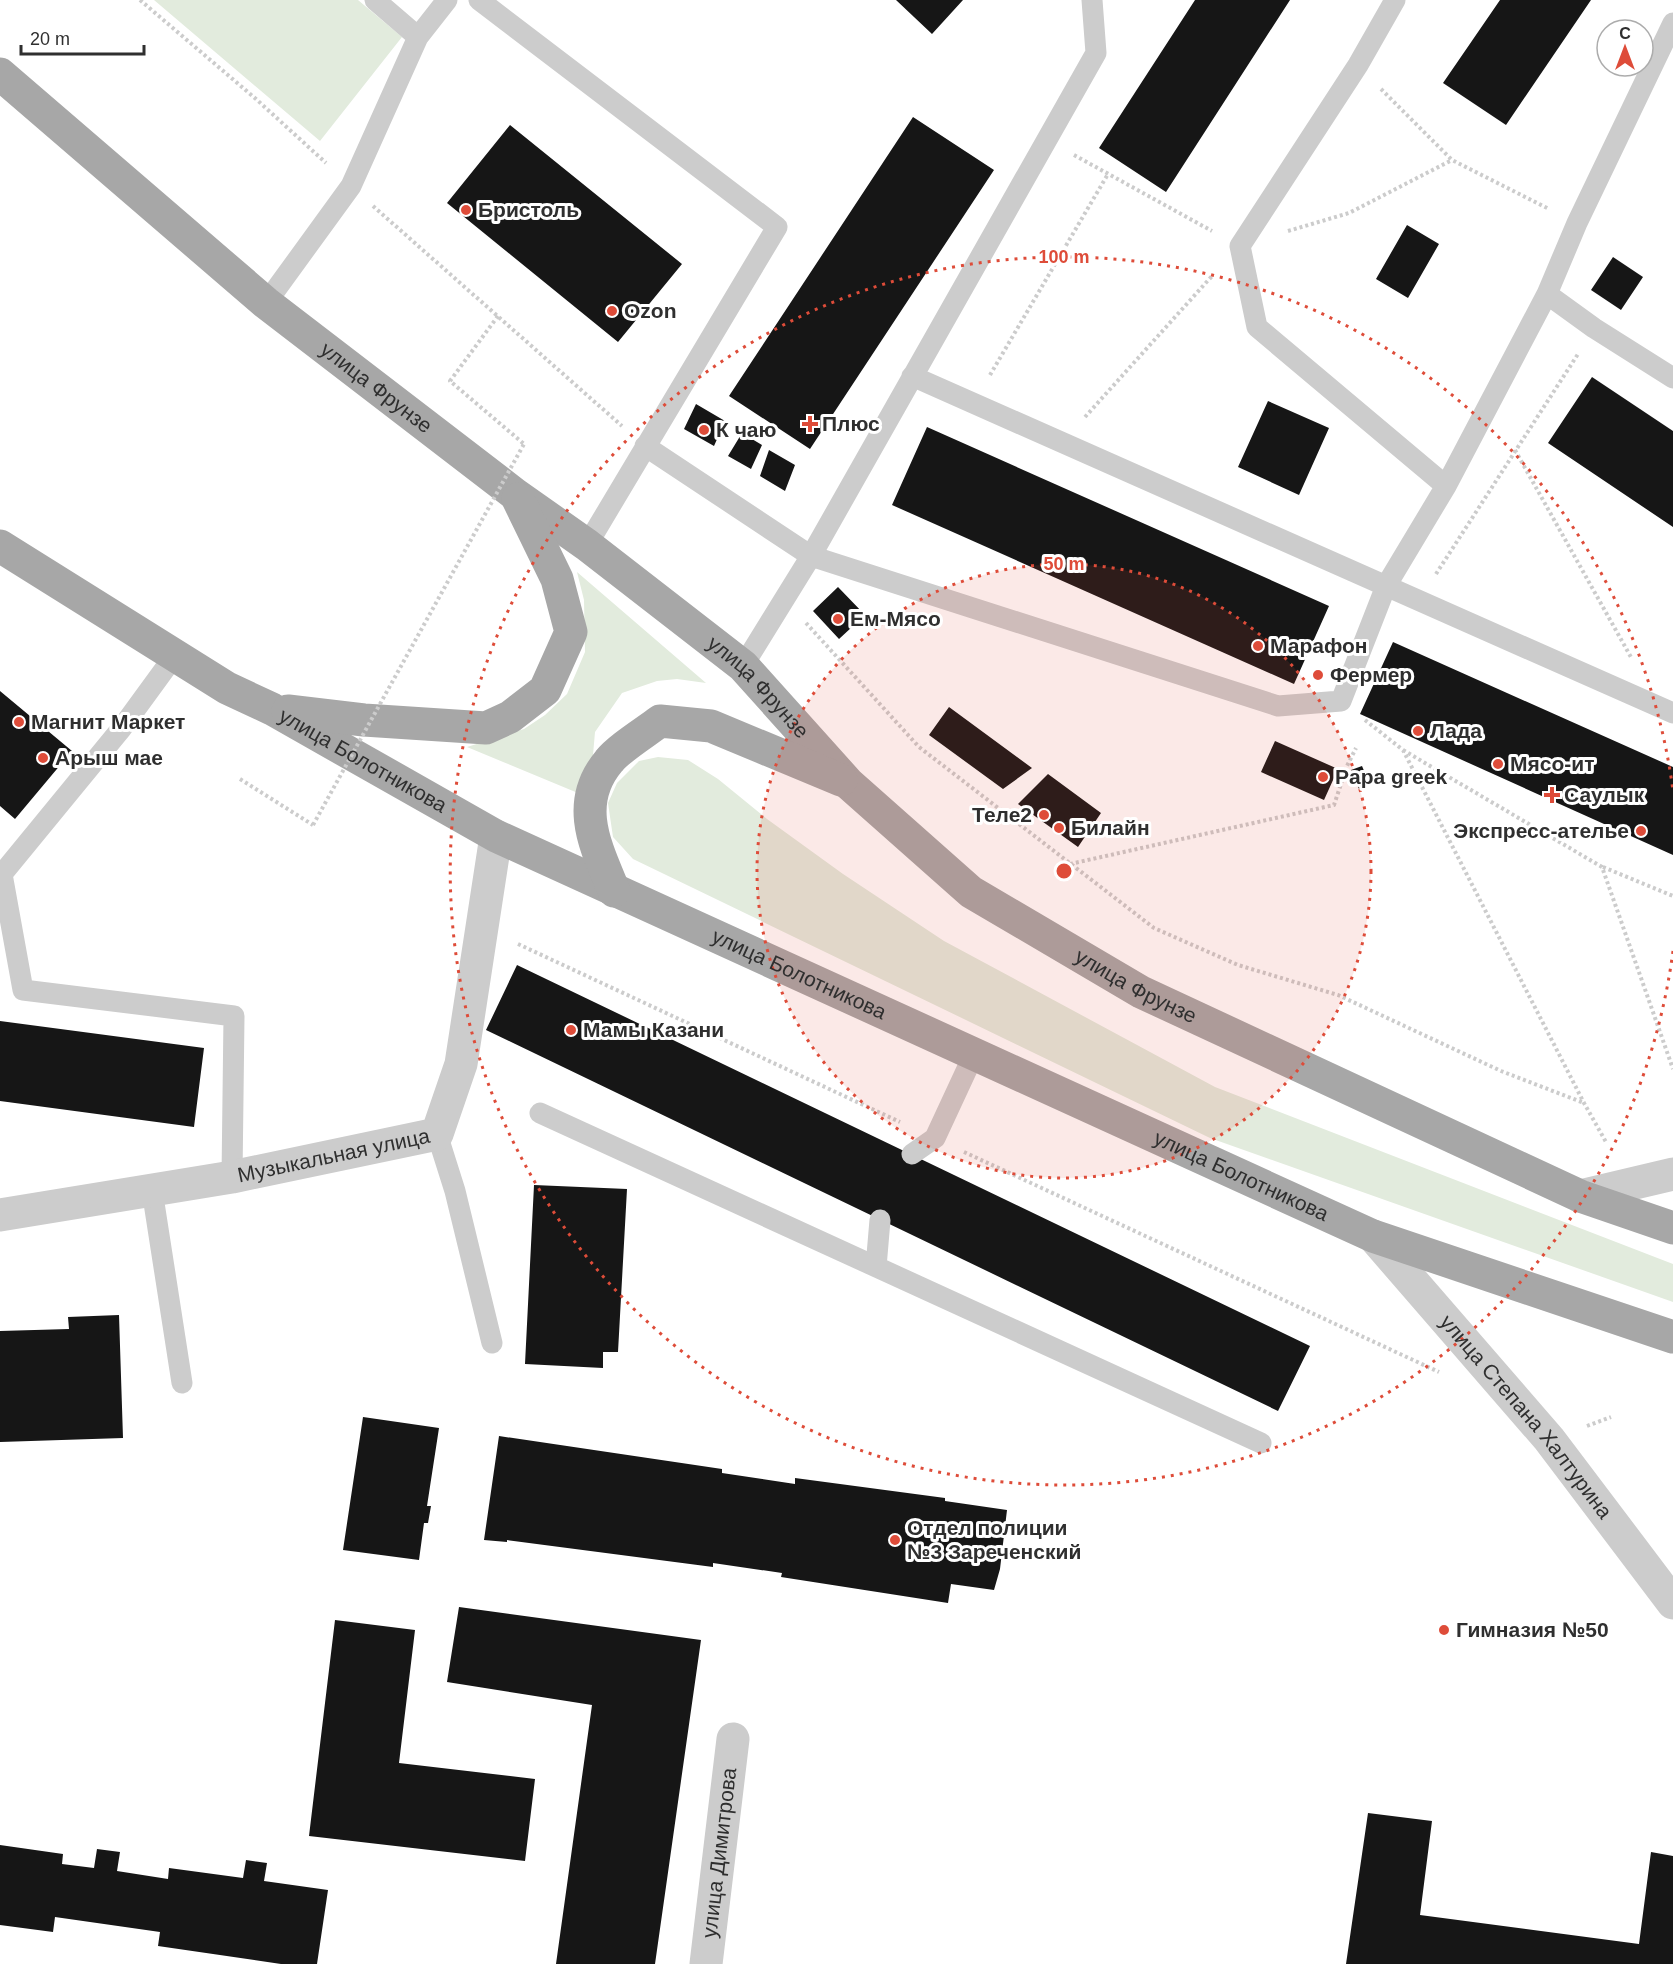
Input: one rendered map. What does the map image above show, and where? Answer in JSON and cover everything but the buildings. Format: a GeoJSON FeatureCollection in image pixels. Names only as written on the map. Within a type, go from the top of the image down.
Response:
{"type":"FeatureCollection","features":[{"type":"Feature","properties":{"kind":"main road","name":"улица Фрунзе"},"geometry":{"type":"LineString","coordinates":[[0,74],[266,303],[516,495],[588,545],[743,666],[848,783],[971,892],[1141,992],[1580,1196],[1673,1228]]}},
{"type":"Feature","properties":{"kind":"main road"},"geometry":{"type":"LineString","coordinates":[[272,710],[364,720],[486,728],[510,717],[545,690],[571,632],[557,579],[516,495]]}},
{"type":"Feature","properties":{"kind":"main road","name":"улица Болотникова"},"geometry":{"type":"LineString","coordinates":[[0,546],[227,688],[272,710],[496,836],[1373,1236],[1673,1337]]}},
{"type":"Feature","properties":{"kind":"main road"},"geometry":{"type":"LineString","coordinates":[[614,891],[593,839],[588,810],[594,785],[609,760],[660,721],[711,726],[848,783]]}},
{"type":"Feature","properties":{"kind":"street","name":"Музыкальная улица"},"geometry":{"type":"LineString","coordinates":[[0,1215],[232,1177],[437,1134],[461,1064],[496,836]]}},
{"type":"Feature","properties":{"kind":"street"},"geometry":{"type":"LineString","coordinates":[[1580,1196],[1673,1174]]}},
{"type":"Feature","properties":{"kind":"street","name":"улица Степана Халтурина"},"geometry":{"type":"LineString","coordinates":[[1373,1236],[1549,1439],[1673,1602]]}},
{"type":"Feature","properties":{"kind":"street","name":"улица Димитрова"},"geometry":{"type":"LineString","coordinates":[[706,1964],[733,1739]]}},
{"type":"Feature","properties":{"kind":"lane"},"geometry":{"type":"LineString","coordinates":[[375,0],[418,37]]}},
{"type":"Feature","properties":{"kind":"lane"},"geometry":{"type":"LineString","coordinates":[[266,303],[351,186],[418,37],[447,0]]}},
{"type":"Feature","properties":{"kind":"lane"},"geometry":{"type":"LineString","coordinates":[[480,0],[777,227],[588,545]]}},
{"type":"Feature","properties":{"kind":"lane"},"geometry":{"type":"LineString","coordinates":[[743,666],[811,556],[1096,53],[1092,0]]}},
{"type":"Feature","properties":{"kind":"lane"},"geometry":{"type":"LineString","coordinates":[[1395,0],[1358,65],[1240,246],[1257,327],[1446,486]]}},
{"type":"Feature","properties":{"kind":"lane"},"geometry":{"type":"LineString","coordinates":[[645,446],[811,556],[1278,706],[1341,701],[1386,586],[1446,486],[1547,294],[1577,223],[1673,23]]}},
{"type":"Feature","properties":{"kind":"lane"},"geometry":{"type":"LineString","coordinates":[[1547,294],[1594,328],[1673,378]]}},
{"type":"Feature","properties":{"kind":"lane"},"geometry":{"type":"LineString","coordinates":[[912,376],[1665,709]]}},
{"type":"Feature","properties":{"kind":"lane"},"geometry":{"type":"LineString","coordinates":[[175,656],[121,729],[1,873],[23,990],[234,1016],[232,1177]]}},
{"type":"Feature","properties":{"kind":"lane"},"geometry":{"type":"LineString","coordinates":[[912,1154],[935,1138],[974,1054]]}},
{"type":"Feature","properties":{"kind":"lane"},"geometry":{"type":"LineString","coordinates":[[540,1113],[1261,1443]]}},
{"type":"Feature","properties":{"kind":"lane"},"geometry":{"type":"LineString","coordinates":[[437,1134],[455,1191],[492,1343]]}},
{"type":"Feature","properties":{"kind":"lane"},"geometry":{"type":"LineString","coordinates":[[152,1190],[182,1383]]}},
{"type":"Feature","properties":{"kind":"lane"},"geometry":{"type":"LineString","coordinates":[[876,1267],[880,1220]]}},
{"type":"Feature","properties":{"kind":"path"},"geometry":{"type":"LineString","coordinates":[[140,0],[256,99],[645,446]]}},
{"type":"Feature","properties":{"kind":"path"},"geometry":{"type":"LineString","coordinates":[[1358,65],[1452,160],[1577,223]]}},
{"type":"Feature","properties":{"kind":"path"},"geometry":{"type":"LineString","coordinates":[[973,403],[1108,174]]}},
{"type":"Feature","properties":{"kind":"path"},"geometry":{"type":"LineString","coordinates":[[1062,442],[1240,246]]}},
{"type":"Feature","properties":{"kind":"path"},"geometry":{"type":"LineString","coordinates":[[240,779],[313,825],[524,444],[450,381],[498,316]]}},
{"type":"Feature","properties":{"kind":"path"},"geometry":{"type":"LineString","coordinates":[[1419,600],[1594,328]]}},
{"type":"Feature","properties":{"kind":"path"},"geometry":{"type":"LineString","coordinates":[[1515,450],[1665,709]]}},
{"type":"Feature","properties":{"kind":"path"},"geometry":{"type":"LineString","coordinates":[[784,599],[919,747],[1154,928],[1238,965],[1338,995],[1501,1071],[1584,1103]]}},
{"type":"Feature","properties":{"kind":"path"},"geometry":{"type":"LineString","coordinates":[[1341,701],[1403,750],[1602,867],[1673,896]]}},
{"type":"Feature","properties":{"kind":"path"},"geometry":{"type":"LineString","coordinates":[[1070,864],[1334,805],[1347,766],[1356,748]]}},
{"type":"Feature","properties":{"kind":"path"},"geometry":{"type":"LineString","coordinates":[[1403,750],[1606,1142]]}},
{"type":"Feature","properties":{"kind":"path"},"geometry":{"type":"LineString","coordinates":[[1602,867],[1673,1069]]}},
{"type":"Feature","properties":{"kind":"path"},"geometry":{"type":"LineString","coordinates":[[482,927],[1442,1374]]}},
{"type":"Feature","properties":{"kind":"shaded area"},"geometry":{"type":"Polygon","coordinates":[[[154,0],[358,0],[402,37],[320,141],[154,0]]]}},
{"type":"Feature","properties":{"kind":"shaded area"},"geometry":{"type":"Polygon","coordinates":[[[577,572],[706,683],[677,679],[657,681],[622,693],[595,732],[594,771],[602,803],[467,747],[524,729],[545,715],[567,694],[585,652],[584,600],[577,572]]]}},
{"type":"Feature","properties":{"kind":"shaded area"},"geometry":{"type":"Polygon","coordinates":[[[658,757],[688,760],[718,779],[767,819],[843,874],[944,941],[1215,1087],[1673,1264],[1673,1302],[1210,1138],[633,859],[613,837],[608,803],[617,783],[639,761],[658,757]]]}},
{"type":"Feature","properties":{"kind":"place","name":"Бристоль"},"geometry":{"type":"Point","coordinates":[466,210]}},
{"type":"Feature","properties":{"kind":"place","name":"Ozon"},"geometry":{"type":"Point","coordinates":[612,311]}},
{"type":"Feature","properties":{"kind":"place","name":"Плюс"},"geometry":{"type":"Point","coordinates":[810,424]}},
{"type":"Feature","properties":{"kind":"place","name":"К чаю"},"geometry":{"type":"Point","coordinates":[704,430]}},
{"type":"Feature","properties":{"kind":"place","name":"Ем-Мясо"},"geometry":{"type":"Point","coordinates":[838,619]}},
{"type":"Feature","properties":{"kind":"place","name":"Марафон"},"geometry":{"type":"Point","coordinates":[1258,646]}},
{"type":"Feature","properties":{"kind":"place","name":"Фермер"},"geometry":{"type":"Point","coordinates":[1318,675]}},
{"type":"Feature","properties":{"kind":"place","name":"Магнит Маркет"},"geometry":{"type":"Point","coordinates":[19,722]}},
{"type":"Feature","properties":{"kind":"place","name":"Лада"},"geometry":{"type":"Point","coordinates":[1418,731]}},
{"type":"Feature","properties":{"kind":"place","name":"Арыш мае"},"geometry":{"type":"Point","coordinates":[43,758]}},
{"type":"Feature","properties":{"kind":"place","name":"Мясо-ит"},"geometry":{"type":"Point","coordinates":[1498,764]}},
{"type":"Feature","properties":{"kind":"place","name":"Papa greek"},"geometry":{"type":"Point","coordinates":[1323,777]}},
{"type":"Feature","properties":{"kind":"place","name":"Саулык"},"geometry":{"type":"Point","coordinates":[1552,795]}},
{"type":"Feature","properties":{"kind":"place","name":"Теле2"},"geometry":{"type":"Point","coordinates":[1044,815]}},
{"type":"Feature","properties":{"kind":"place","name":"Билайн"},"geometry":{"type":"Point","coordinates":[1059,828]}},
{"type":"Feature","properties":{"kind":"place","name":"Экспресс-ателье"},"geometry":{"type":"Point","coordinates":[1641,831]}},
{"type":"Feature","properties":{"kind":"place","name":"Мамы Казани"},"geometry":{"type":"Point","coordinates":[571,1030]}},
{"type":"Feature","properties":{"kind":"place","name":"Отдел полиции №3 Зареченский"},"geometry":{"type":"Point","coordinates":[895,1540]}},
{"type":"Feature","properties":{"kind":"place","name":"Гимназия №50"},"geometry":{"type":"Point","coordinates":[1444,1630]}}]}
